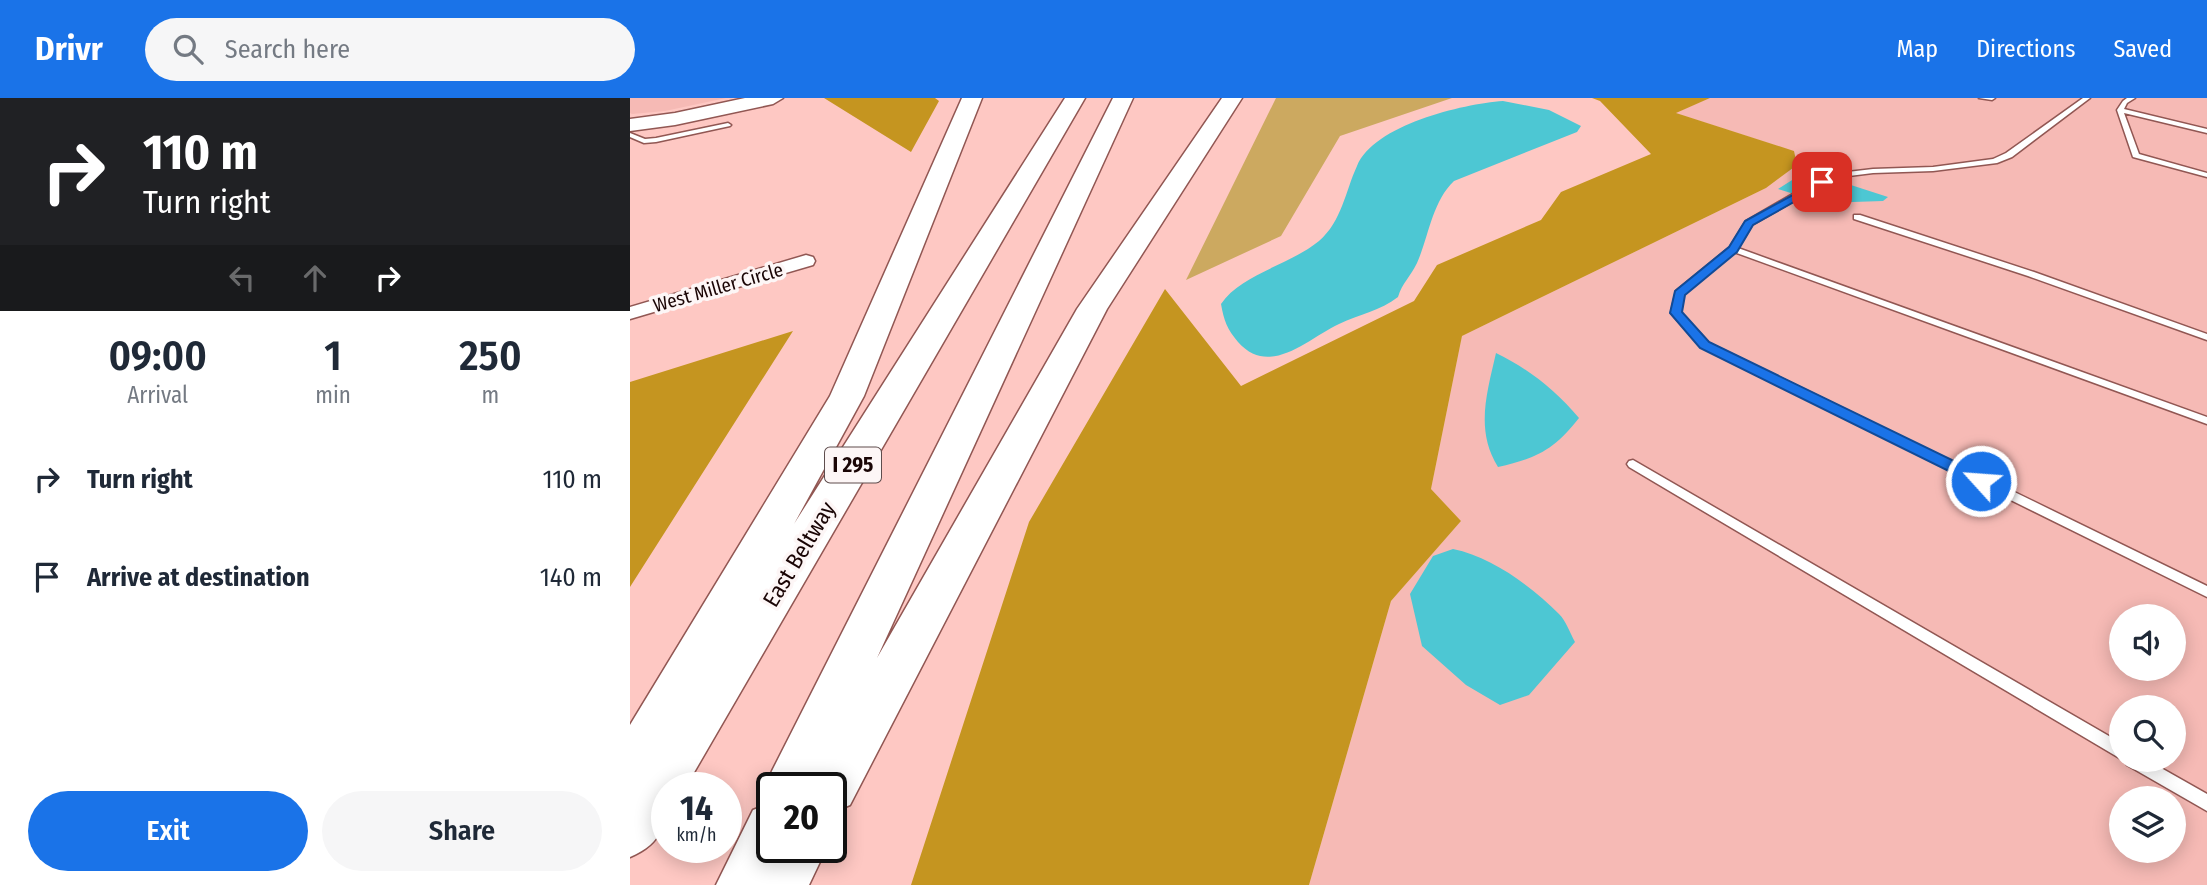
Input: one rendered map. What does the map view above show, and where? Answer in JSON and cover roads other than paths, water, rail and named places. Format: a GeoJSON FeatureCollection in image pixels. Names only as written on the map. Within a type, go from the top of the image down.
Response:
{"type":"FeatureCollection","features":[{"type":"Feature","properties":{"kind":"main road"},"geometry":{"type":"LineString","coordinates":[[630,124],[737,98]]}},
{"type":"Feature","properties":{"kind":"main road"},"geometry":{"type":"LineString","coordinates":[[630,124],[675,119],[773,98]]}},
{"type":"Feature","properties":{"kind":"main road"},"geometry":{"type":"LineString","coordinates":[[630,772],[847,396],[972,98]]}},
{"type":"Feature","properties":{"kind":"main road","name":"East Beltway"},"geometry":{"type":"LineString","coordinates":[[630,830],[1075,98]]}},
{"type":"Feature","properties":{"kind":"main road"},"geometry":{"type":"LineString","coordinates":[[799,772],[1123,98]]}},
{"type":"Feature","properties":{"kind":"main road"},"geometry":{"type":"LineString","coordinates":[[840,772],[1093,309],[1231,98]]}},
{"type":"Feature","properties":{"kind":"main road"},"geometry":{"type":"LineString","coordinates":[[745,885],[756,862]]}},
{"type":"Feature","properties":{"kind":"main road"},"geometry":{"type":"LineString","coordinates":[[779,885],[791,863]]}},
{"type":"Feature","properties":{"kind":"street","name":"West Miller Circle"},"geometry":{"type":"LineString","coordinates":[[630,313],[806,261]]}},
{"type":"Feature","properties":{"kind":"lane"},"geometry":{"type":"LineString","coordinates":[[1982,98],[1992,98]]}},
{"type":"Feature","properties":{"kind":"lane"},"geometry":{"type":"LineString","coordinates":[[2087,98],[2010,155],[1994,161],[1933,169],[1839,175],[1806,190],[1749,223],[1733,249],[1679,293],[1676,313],[1705,345],[2207,592]]}},
{"type":"Feature","properties":{"kind":"lane"},"geometry":{"type":"LineString","coordinates":[[2120,110],[2125,102],[2132,98]]}},
{"type":"Feature","properties":{"kind":"lane"},"geometry":{"type":"LineString","coordinates":[[2120,110],[2207,131]]}},
{"type":"Feature","properties":{"kind":"lane"},"geometry":{"type":"LineString","coordinates":[[2120,110],[2136,155],[2207,175]]}},
{"type":"Feature","properties":{"kind":"lane"},"geometry":{"type":"LineString","coordinates":[[630,135],[644,141],[656,140],[728,125]]}},
{"type":"Feature","properties":{"kind":"lane"},"geometry":{"type":"LineString","coordinates":[[1857,217],[2031,274],[2207,337]]}},
{"type":"Feature","properties":{"kind":"lane"},"geometry":{"type":"LineString","coordinates":[[1733,249],[2207,421]]}},
{"type":"Feature","properties":{"kind":"lane"},"geometry":{"type":"LineString","coordinates":[[1633,464],[2109,745]]}},
{"type":"Feature","properties":{"kind":"lane"},"geometry":{"type":"LineString","coordinates":[[2154,772],[2207,803]]}},
{"type":"Feature","properties":{"kind":"water"},"geometry":{"type":"Polygon","coordinates":[[[1503,101],[1549,110],[1581,126],[1577,132],[1454,181],[1436,209],[1415,268],[1398,297],[1391,302],[1339,324],[1301,346],[1276,356],[1250,352],[1238,342],[1226,325],[1221,304],[1241,285],[1294,257],[1327,233],[1338,215],[1357,166],[1366,152],[1381,139],[1421,119],[1465,107],[1503,101]]]}},
{"type":"Feature","properties":{"kind":"water"},"geometry":{"type":"Polygon","coordinates":[[[1800,175],[1823,176],[1888,197],[1883,201],[1823,203],[1778,189],[1800,175]]]}},
{"type":"Feature","properties":{"kind":"water"},"geometry":{"type":"Polygon","coordinates":[[[1496,353],[1541,381],[1579,418],[1561,438],[1544,451],[1498,467],[1491,453],[1485,425],[1487,397],[1496,353]]]}},
{"type":"Feature","properties":{"kind":"water"},"geometry":{"type":"Polygon","coordinates":[[[1453,549],[1482,559],[1510,574],[1548,603],[1568,627],[1575,642],[1529,695],[1500,705],[1466,685],[1422,646],[1410,594],[1433,556],[1453,549]]]}}]}
